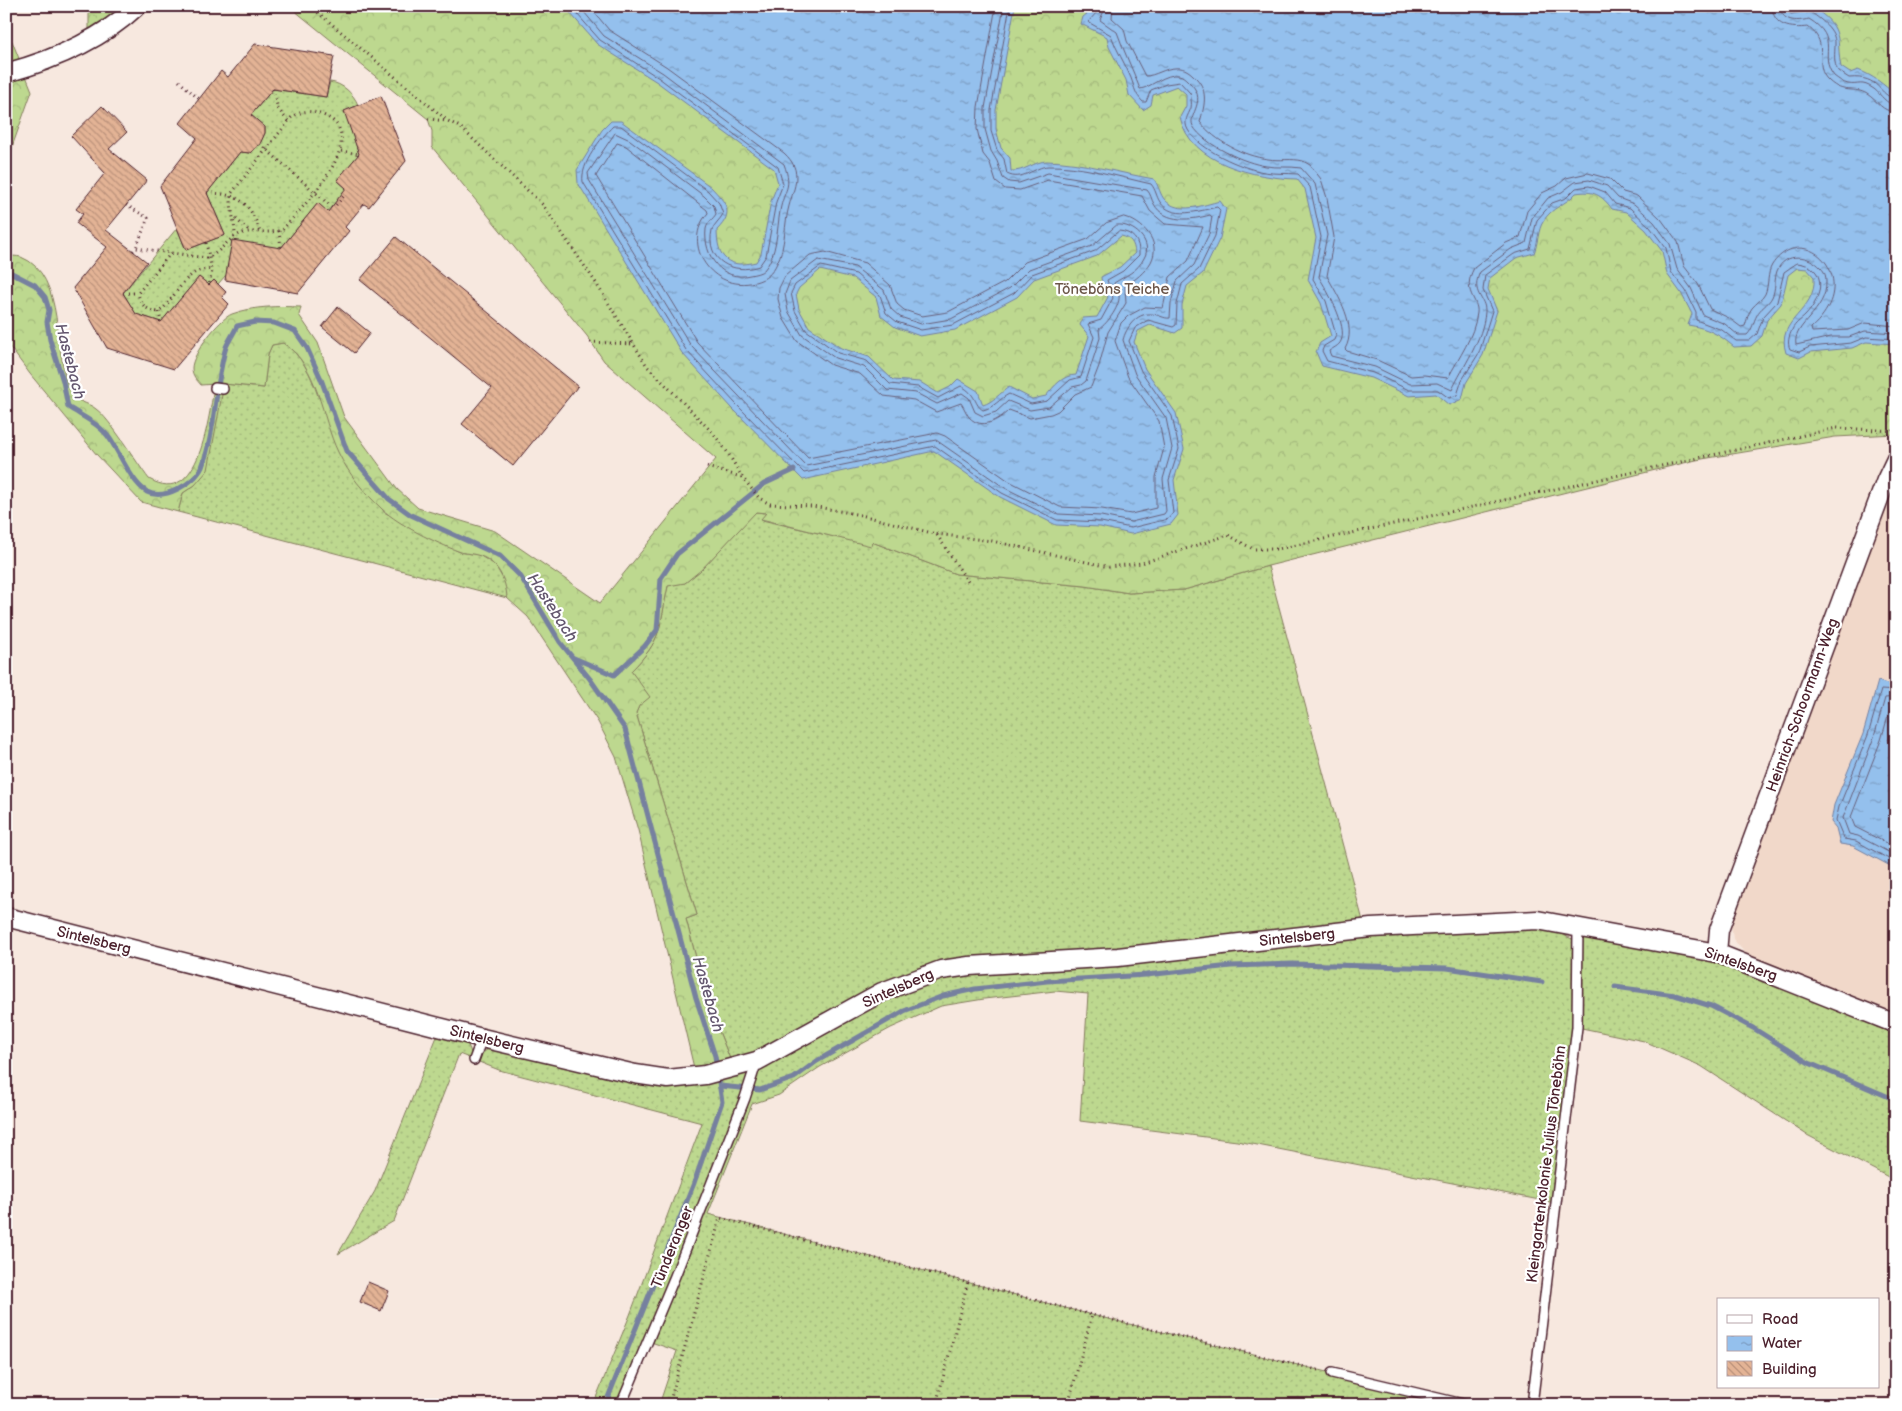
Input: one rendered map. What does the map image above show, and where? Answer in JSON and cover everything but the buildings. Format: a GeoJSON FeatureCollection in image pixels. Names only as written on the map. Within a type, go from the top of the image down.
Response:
{"type":"FeatureCollection","features":[{"type":"Feature","properties":{"kind":"street"},"geometry":{"type":"LineString","coordinates":[[6,73],[67,52],[117,25],[137,6]]}},
{"type":"Feature","properties":{"kind":"street","name":"Heinrich-Schoormann-Weg"},"geometry":{"type":"LineString","coordinates":[[1717,953],[1719,930],[1886,480],[1896,459]]}},
{"type":"Feature","properties":{"kind":"street","name":"Sintelsberg"},"geometry":{"type":"LineString","coordinates":[[6,917],[482,1038],[635,1074],[668,1079],[705,1075],[757,1061],[882,992],[940,970],[969,966],[1118,956],[1371,928],[1537,920],[1717,953],[1896,1024]]}},
{"type":"Feature","properties":{"kind":"lane","name":"Kleingartenkolonie Julius Töneböhn"},"geometry":{"type":"LineString","coordinates":[[1532,1405],[1577,1027],[1578,926]]}},
{"type":"Feature","properties":{"kind":"lane"},"geometry":{"type":"LineString","coordinates":[[474,1060],[482,1038]]}},
{"type":"Feature","properties":{"kind":"lane","name":"Tünderanger"},"geometry":{"type":"LineString","coordinates":[[620,1405],[675,1276],[745,1098],[757,1061]]}},
{"type":"Feature","properties":{"kind":"lane"},"geometry":{"type":"LineString","coordinates":[[1332,1373],[1467,1405]]}},
{"type":"Feature","properties":{"kind":"path"},"geometry":{"type":"LineString","coordinates":[[310,6],[448,121],[460,127],[542,205],[596,283],[647,366],[713,433],[728,453],[742,478],[759,498],[770,504],[812,506],[861,515],[936,534],[992,541],[1109,567],[1142,562],[1228,535],[1254,549],[1278,549],[1837,428],[1896,431]]}},
{"type":"Feature","properties":{"kind":"path"},"geometry":{"type":"LineString","coordinates":[[180,81],[199,99]]}},
{"type":"Feature","properties":{"kind":"path"},"geometry":{"type":"LineString","coordinates":[[273,89],[278,109],[288,121]]}},
{"type":"Feature","properties":{"kind":"path"},"geometry":{"type":"LineString","coordinates":[[6,108],[12,97]]}},
{"type":"Feature","properties":{"kind":"path"},"geometry":{"type":"LineString","coordinates":[[126,205],[148,218],[135,250],[210,257],[228,245],[235,236],[236,222],[232,214],[231,194],[288,121],[300,112],[308,111],[332,120],[341,135],[341,151],[336,163],[283,229],[279,231],[252,232],[235,236]]}},
{"type":"Feature","properties":{"kind":"path"},"geometry":{"type":"LineString","coordinates":[[428,119],[448,121]]}},
{"type":"Feature","properties":{"kind":"path"},"geometry":{"type":"LineString","coordinates":[[260,144],[332,207]]}},
{"type":"Feature","properties":{"kind":"path"},"geometry":{"type":"LineString","coordinates":[[341,151],[359,154]]}},
{"type":"Feature","properties":{"kind":"path"},"geometry":{"type":"LineString","coordinates":[[207,193],[231,194],[243,202],[249,209],[260,232]]}},
{"type":"Feature","properties":{"kind":"path"},"geometry":{"type":"LineString","coordinates":[[336,205],[344,196]]}},
{"type":"Feature","properties":{"kind":"path"},"geometry":{"type":"LineString","coordinates":[[232,214],[245,229],[252,232]]}},
{"type":"Feature","properties":{"kind":"path"},"geometry":{"type":"LineString","coordinates":[[279,231],[281,248]]}},
{"type":"Feature","properties":{"kind":"path"},"geometry":{"type":"LineString","coordinates":[[206,243],[212,270],[209,285]]}},
{"type":"Feature","properties":{"kind":"path"},"geometry":{"type":"LineString","coordinates":[[138,293],[171,253]]}},
{"type":"Feature","properties":{"kind":"path"},"geometry":{"type":"LineString","coordinates":[[159,312],[191,275],[205,269],[212,270]]}},
{"type":"Feature","properties":{"kind":"path"},"geometry":{"type":"LineString","coordinates":[[123,293],[138,293]]}},
{"type":"Feature","properties":{"kind":"path"},"geometry":{"type":"LineString","coordinates":[[138,293],[142,306],[147,310],[159,312]]}},
{"type":"Feature","properties":{"kind":"path"},"geometry":{"type":"LineString","coordinates":[[159,312],[161,322]]}},
{"type":"Feature","properties":{"kind":"path"},"geometry":{"type":"LineString","coordinates":[[590,342],[633,344]]}},
{"type":"Feature","properties":{"kind":"path"},"geometry":{"type":"LineString","coordinates":[[707,467],[742,478]]}},
{"type":"Feature","properties":{"kind":"path"},"geometry":{"type":"LineString","coordinates":[[936,534],[970,585]]}},
{"type":"Feature","properties":{"kind":"path"},"geometry":{"type":"LineString","coordinates":[[669,1405],[720,1218],[968,1281],[1092,1315],[1332,1373]]}},
{"type":"Feature","properties":{"kind":"path"},"geometry":{"type":"LineString","coordinates":[[936,1405],[968,1281]]}},
{"type":"Feature","properties":{"kind":"path"},"geometry":{"type":"LineString","coordinates":[[1068,1405],[1092,1315]]}},
{"type":"Feature","properties":{"kind":"shaded area"},"geometry":{"type":"Polygon","coordinates":[[[1896,471],[1896,1015],[1746,954],[1733,939],[1731,923],[1896,471]]]}},
{"type":"Feature","properties":{"kind":"green space"},"geometry":{"type":"Polygon","coordinates":[[[89,6],[137,6],[89,39],[89,6]]]}},
{"type":"Feature","properties":{"kind":"green space","name":"Töneböns Teiche"},"geometry":{"type":"Polygon","coordinates":[[[289,6],[564,6],[572,15],[570,6],[1896,6],[1896,434],[1835,437],[1696,460],[1268,566],[1184,590],[1129,593],[1085,586],[956,574],[872,542],[871,546],[761,519],[766,513],[756,512],[701,570],[685,583],[668,586],[658,632],[649,650],[631,671],[650,697],[639,706],[636,713],[697,915],[686,919],[708,1004],[730,1059],[694,1068],[638,830],[616,757],[598,722],[528,617],[507,598],[502,577],[490,561],[475,554],[449,548],[408,527],[382,509],[357,483],[338,452],[332,438],[312,378],[295,353],[283,343],[272,345],[268,354],[264,388],[224,384],[208,470],[195,485],[183,493],[178,512],[141,502],[97,455],[6,342],[6,256],[21,257],[36,266],[46,280],[56,317],[65,376],[73,396],[102,414],[149,479],[166,485],[180,481],[191,470],[205,436],[215,384],[201,385],[194,376],[192,368],[196,354],[207,338],[227,317],[240,311],[257,308],[301,307],[299,315],[318,343],[344,417],[397,489],[418,508],[495,531],[600,603],[716,459],[604,361],[587,336],[432,147],[432,131],[428,119],[289,6]]]}},
{"type":"Feature","properties":{"kind":"green space"},"geometry":{"type":"Polygon","coordinates":[[[6,41],[12,41],[32,91],[13,144],[6,183],[6,41]]]}},
{"type":"Feature","properties":{"kind":"green space"},"geometry":{"type":"Polygon","coordinates":[[[330,82],[339,84],[347,90],[354,97],[358,105],[345,111],[359,154],[337,180],[347,189],[327,212],[318,203],[281,248],[226,275],[218,284],[214,280],[209,285],[199,277],[161,322],[136,314],[123,293],[177,228],[186,250],[225,235],[207,193],[240,152],[250,153],[260,143],[265,133],[265,127],[251,115],[273,89],[326,97],[330,82]]]}},
{"type":"Feature","properties":{"kind":"green space"},"geometry":{"type":"Polygon","coordinates":[[[283,343],[296,353],[305,366],[318,396],[384,512],[440,543],[460,552],[479,555],[495,565],[506,584],[507,598],[178,512],[183,493],[195,485],[224,384],[264,388],[268,354],[272,345],[283,343]]]}},
{"type":"Feature","properties":{"kind":"green space"},"geometry":{"type":"Polygon","coordinates":[[[755,512],[766,513],[762,520],[870,545],[872,542],[956,574],[1085,586],[1129,593],[1184,590],[1268,566],[1363,921],[1131,947],[971,959],[764,1050],[744,1057],[730,1059],[708,1004],[686,919],[697,915],[636,713],[639,706],[631,671],[649,650],[658,632],[668,585],[685,583],[701,570],[755,512]]]}},
{"type":"Feature","properties":{"kind":"green space"},"geometry":{"type":"Polygon","coordinates":[[[1549,929],[1577,941],[1593,935],[1718,962],[1896,1025],[1896,1181],[1807,1135],[1701,1066],[1644,1041],[1577,1027],[1555,1203],[1237,1141],[1080,1121],[1088,994],[1055,991],[941,1006],[891,1028],[820,1067],[779,1095],[752,1104],[708,1214],[1092,1315],[1409,1392],[1406,1405],[659,1405],[677,1351],[648,1341],[621,1405],[593,1405],[630,1315],[702,1123],[499,1070],[474,1060],[493,1045],[694,1084],[885,997],[944,977],[1420,932],[1549,929]]]}},
{"type":"Feature","properties":{"kind":"green space"},"geometry":{"type":"Polygon","coordinates":[[[438,1034],[466,1040],[474,1060],[459,1054],[394,1221],[338,1254],[375,1191],[438,1034]]]}},
{"type":"Feature","properties":{"kind":"water","name":"Töneböns Teiche"},"geometry":{"type":"Polygon","coordinates":[[[564,6],[1015,6],[996,110],[996,129],[1001,148],[1010,158],[1011,171],[1020,170],[1043,161],[1087,166],[1154,179],[1163,198],[1171,205],[1177,207],[1191,208],[1220,201],[1226,209],[1220,238],[1203,273],[1187,286],[1182,305],[1182,328],[1175,333],[1150,325],[1138,331],[1134,342],[1145,369],[1176,413],[1184,449],[1174,480],[1178,515],[1171,524],[1131,534],[1100,527],[1056,525],[1000,497],[934,451],[803,480],[732,408],[682,353],[578,183],[577,170],[602,130],[611,121],[621,121],[711,187],[721,198],[727,213],[723,224],[717,230],[719,248],[726,259],[731,262],[746,264],[756,262],[761,254],[771,201],[778,183],[774,169],[657,82],[597,44],[564,6]],[[1121,236],[1097,256],[1034,279],[1017,297],[955,330],[920,336],[895,327],[881,316],[876,297],[853,278],[820,270],[799,288],[796,294],[799,309],[809,327],[841,348],[869,357],[893,380],[920,382],[938,393],[950,387],[958,379],[978,391],[983,405],[993,400],[1009,387],[1032,399],[1046,396],[1063,379],[1076,375],[1089,336],[1080,325],[1083,318],[1097,317],[1108,297],[1102,288],[1101,277],[1120,267],[1135,253],[1131,242],[1121,236]]]}},
{"type":"Feature","properties":{"kind":"water"},"geometry":{"type":"Polygon","coordinates":[[[1097,6],[1789,6],[1793,9],[1806,6],[1812,7],[1834,26],[1838,38],[1841,67],[1850,73],[1858,70],[1869,75],[1896,95],[1896,344],[1866,342],[1852,348],[1811,352],[1799,358],[1786,353],[1784,341],[1786,331],[1804,308],[1813,289],[1814,277],[1807,269],[1797,268],[1788,275],[1781,304],[1767,320],[1762,336],[1751,346],[1734,347],[1712,332],[1688,325],[1692,314],[1681,293],[1667,274],[1662,251],[1646,230],[1626,212],[1612,209],[1601,197],[1592,193],[1582,192],[1576,193],[1546,217],[1541,225],[1534,253],[1516,258],[1490,278],[1488,289],[1497,311],[1483,355],[1466,383],[1462,399],[1449,405],[1436,394],[1409,396],[1371,378],[1322,366],[1316,352],[1320,343],[1331,336],[1321,303],[1308,280],[1316,238],[1305,189],[1297,179],[1263,176],[1227,165],[1211,157],[1197,146],[1186,133],[1180,117],[1186,106],[1186,94],[1177,86],[1153,95],[1151,105],[1143,110],[1129,95],[1126,80],[1109,47],[1107,37],[1081,24],[1083,17],[1097,6]]]}},
{"type":"Feature","properties":{"kind":"water"},"geometry":{"type":"Polygon","coordinates":[[[1878,681],[1896,687],[1896,869],[1853,846],[1840,844],[1836,828],[1831,822],[1834,805],[1863,734],[1878,681]]]}},
{"type":"Feature","properties":{"kind":"waterway","name":"Hastebach"},"geometry":{"type":"LineString","coordinates":[[6,270],[35,285],[45,297],[49,310],[47,322],[50,340],[63,381],[68,407],[96,425],[106,434],[136,482],[147,492],[154,494],[162,494],[178,489],[193,479],[202,467],[210,438],[222,361],[226,347],[237,326],[255,322],[274,323],[295,331],[307,348],[321,379],[347,451],[389,499],[411,515],[500,556],[521,577],[560,642],[590,679],[625,729],[696,998],[715,1056],[722,1102],[694,1183],[605,1405]]}},
{"type":"Feature","properties":{"kind":"waterway"},"geometry":{"type":"LineString","coordinates":[[574,658],[614,675],[644,647],[657,630],[661,578],[677,554],[764,484],[794,470]]}},
{"type":"Feature","properties":{"kind":"waterway"},"geometry":{"type":"LineString","coordinates":[[720,1086],[760,1090],[794,1078],[817,1061],[904,1011],[943,996],[975,989],[1047,981],[1146,975],[1231,966],[1292,964],[1447,968],[1542,982]]}},
{"type":"Feature","properties":{"kind":"waterway"},"geometry":{"type":"LineString","coordinates":[[1615,987],[1675,995],[1711,1006],[1753,1028],[1809,1063],[1896,1100]]}}]}
